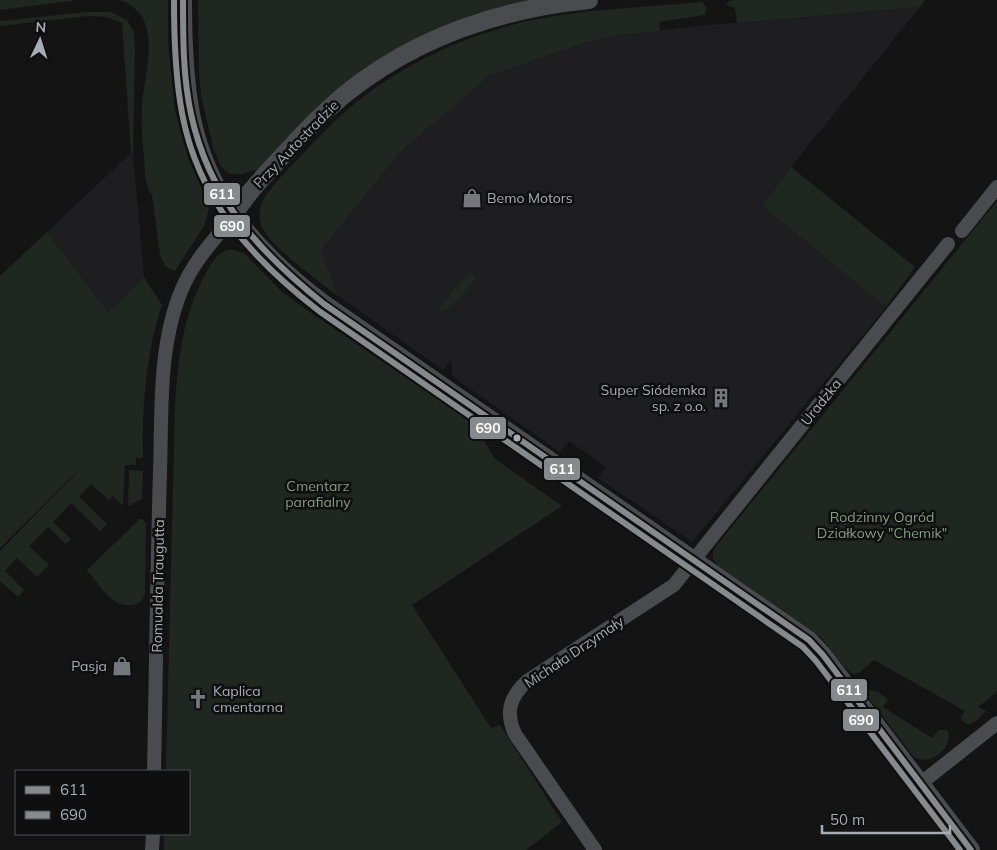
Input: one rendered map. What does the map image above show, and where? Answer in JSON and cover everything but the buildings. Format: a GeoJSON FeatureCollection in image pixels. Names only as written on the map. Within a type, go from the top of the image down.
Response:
{"type":"FeatureCollection","features":[{"type":"Feature","properties":{"kind":"street"},"geometry":{"type":"LineString","coordinates":[[183,0],[185,58],[191,116],[206,162],[219,190],[234,215],[268,258],[324,304],[693,567],[800,634],[816,647],[971,850]]}},
{"type":"Feature","properties":{"kind":"street","name":"Przy Autostradzie"},"geometry":{"type":"LineString","coordinates":[[234,215],[246,196],[315,122],[343,96],[383,67],[429,42],[494,17],[546,5],[589,0]]}},
{"type":"Feature","properties":{"kind":"street"},"geometry":{"type":"LineString","coordinates":[[962,231],[997,186]]}},
{"type":"Feature","properties":{"kind":"street","name":"Romualda Traugutta"},"geometry":{"type":"LineString","coordinates":[[154,770],[163,401],[170,332],[182,290],[204,252],[234,215]]}},
{"type":"Feature","properties":{"kind":"street","name":"Uradzka"},"geometry":{"type":"LineString","coordinates":[[693,567],[948,244]]}},
{"type":"Feature","properties":{"kind":"street","name":"Michała Drzymały"},"geometry":{"type":"LineString","coordinates":[[595,850],[515,734],[510,716],[513,696],[527,681],[674,585],[693,567]]}},
{"type":"Feature","properties":{"kind":"street"},"geometry":{"type":"LineString","coordinates":[[920,784],[997,723]]}},
{"type":"Feature","properties":{"kind":"street"},"geometry":{"type":"LineString","coordinates":[[152,850],[153,835]]}},
{"type":"Feature","properties":{"kind":"shaded area"},"geometry":{"type":"Polygon","coordinates":[[[920,7],[791,167],[762,206],[886,307],[692,542],[598,478],[606,467],[569,441],[560,452],[452,376],[451,360],[443,370],[338,296],[321,250],[406,147],[489,76],[587,42],[619,35],[708,25],[920,7]]]}},
{"type":"Feature","properties":{"kind":"shaded area"},"geometry":{"type":"Polygon","coordinates":[[[133,153],[144,277],[110,314],[47,232],[133,153]]]}},
{"type":"Feature","properties":{"kind":"green space"},"geometry":{"type":"Polygon","coordinates":[[[0,0],[78,0],[0,10],[0,0]]]}},
{"type":"Feature","properties":{"kind":"green space"},"geometry":{"type":"Polygon","coordinates":[[[120,0],[168,0],[168,43],[175,111],[188,158],[207,200],[209,209],[204,226],[175,271],[166,267],[160,255],[152,195],[145,178],[142,104],[149,53],[148,33],[145,23],[138,12],[132,6],[120,0]]]}},
{"type":"Feature","properties":{"kind":"green space"},"geometry":{"type":"Polygon","coordinates":[[[198,0],[532,0],[478,13],[455,21],[414,40],[257,173],[254,170],[243,174],[231,174],[226,172],[220,165],[213,147],[201,95],[198,0]]]}},
{"type":"Feature","properties":{"kind":"green space"},"geometry":{"type":"Polygon","coordinates":[[[925,0],[920,7],[737,23],[735,8],[726,5],[729,1],[925,0]]]}},
{"type":"Feature","properties":{"kind":"green space"},"geometry":{"type":"Polygon","coordinates":[[[702,2],[707,8],[705,15],[659,22],[660,31],[619,35],[587,42],[489,76],[406,147],[321,250],[338,296],[308,273],[265,233],[261,225],[261,207],[270,190],[283,175],[341,115],[377,87],[419,61],[464,41],[533,20],[596,11],[702,2]]]}},
{"type":"Feature","properties":{"kind":"green space"},"geometry":{"type":"Polygon","coordinates":[[[86,12],[110,12],[115,14],[127,20],[134,32],[133,153],[131,153],[122,23],[107,17],[89,16],[0,26],[0,21],[86,12]]]}},
{"type":"Feature","properties":{"kind":"green space"},"geometry":{"type":"Polygon","coordinates":[[[791,167],[915,267],[886,307],[762,206],[791,167]]]}},
{"type":"Feature","properties":{"kind":"green space","name":"Rodzinny Ogród Działkowy \"Chemik\""},"geometry":{"type":"Polygon","coordinates":[[[997,201],[997,692],[978,707],[986,711],[973,722],[967,724],[960,718],[965,711],[874,660],[859,673],[853,674],[817,634],[719,567],[714,562],[713,554],[717,545],[997,201]]]}},
{"type":"Feature","properties":{"kind":"green space"},"geometry":{"type":"Polygon","coordinates":[[[47,232],[109,313],[144,277],[162,305],[152,342],[146,381],[143,458],[136,458],[136,465],[125,465],[123,506],[113,496],[109,500],[91,484],[79,497],[107,524],[100,531],[71,503],[53,522],[71,539],[66,544],[48,527],[29,546],[49,565],[37,577],[17,558],[5,571],[24,590],[18,597],[0,581],[0,551],[99,450],[0,548],[0,276],[47,232]]]}},
{"type":"Feature","properties":{"kind":"green space","name":"Cmentarz parafialny"},"geometry":{"type":"Polygon","coordinates":[[[230,249],[244,253],[280,290],[301,306],[473,423],[495,459],[562,506],[412,605],[491,728],[500,725],[562,822],[526,850],[164,850],[164,835],[190,835],[190,770],[166,770],[175,406],[178,372],[183,338],[192,305],[208,269],[215,258],[230,249]]]}},
{"type":"Feature","properties":{"kind":"green space"},"geometry":{"type":"Polygon","coordinates":[[[469,272],[476,278],[455,303],[450,307],[440,310],[441,305],[469,272]]]}},
{"type":"Feature","properties":{"kind":"green space"},"geometry":{"type":"Polygon","coordinates":[[[129,470],[143,471],[142,499],[128,506],[129,470]]]}},
{"type":"Feature","properties":{"kind":"green space"},"geometry":{"type":"Polygon","coordinates":[[[141,518],[146,523],[145,592],[139,603],[125,605],[118,603],[106,594],[87,570],[141,518]]]}},
{"type":"Feature","properties":{"kind":"green space"},"geometry":{"type":"Polygon","coordinates":[[[872,690],[880,693],[888,700],[883,707],[932,738],[939,730],[947,730],[949,740],[944,749],[931,759],[926,760],[914,757],[864,692],[872,690]]]}},
{"type":"Feature","properties":{"kind":"transit line","name":"690"},"geometry":{"type":"LineString","coordinates":[[174,0],[178,85],[182,113],[190,144],[201,173],[215,200],[231,225],[250,248],[319,311],[803,647],[816,661],[960,850]]}},
{"type":"Feature","properties":{"kind":"transit line","name":"611"},"geometry":{"type":"LineString","coordinates":[[183,0],[186,86],[199,144],[210,172],[224,197],[258,243],[278,264],[324,304],[809,640],[823,655],[971,850]]}},
{"type":"Feature","properties":{"kind":"place","name":"Bemo Motors"},"geometry":{"type":"Point","coordinates":[472,198]}},
{"type":"Feature","properties":{"kind":"place","name":"Super Siódemka sp. z o.o."},"geometry":{"type":"Point","coordinates":[721,398]}},
{"type":"Feature","properties":{"kind":"place","name":"Pasja"},"geometry":{"type":"Point","coordinates":[122,666]}},
{"type":"Feature","properties":{"kind":"place","name":"Kaplica cmentarna"},"geometry":{"type":"Point","coordinates":[198,699]}}]}
